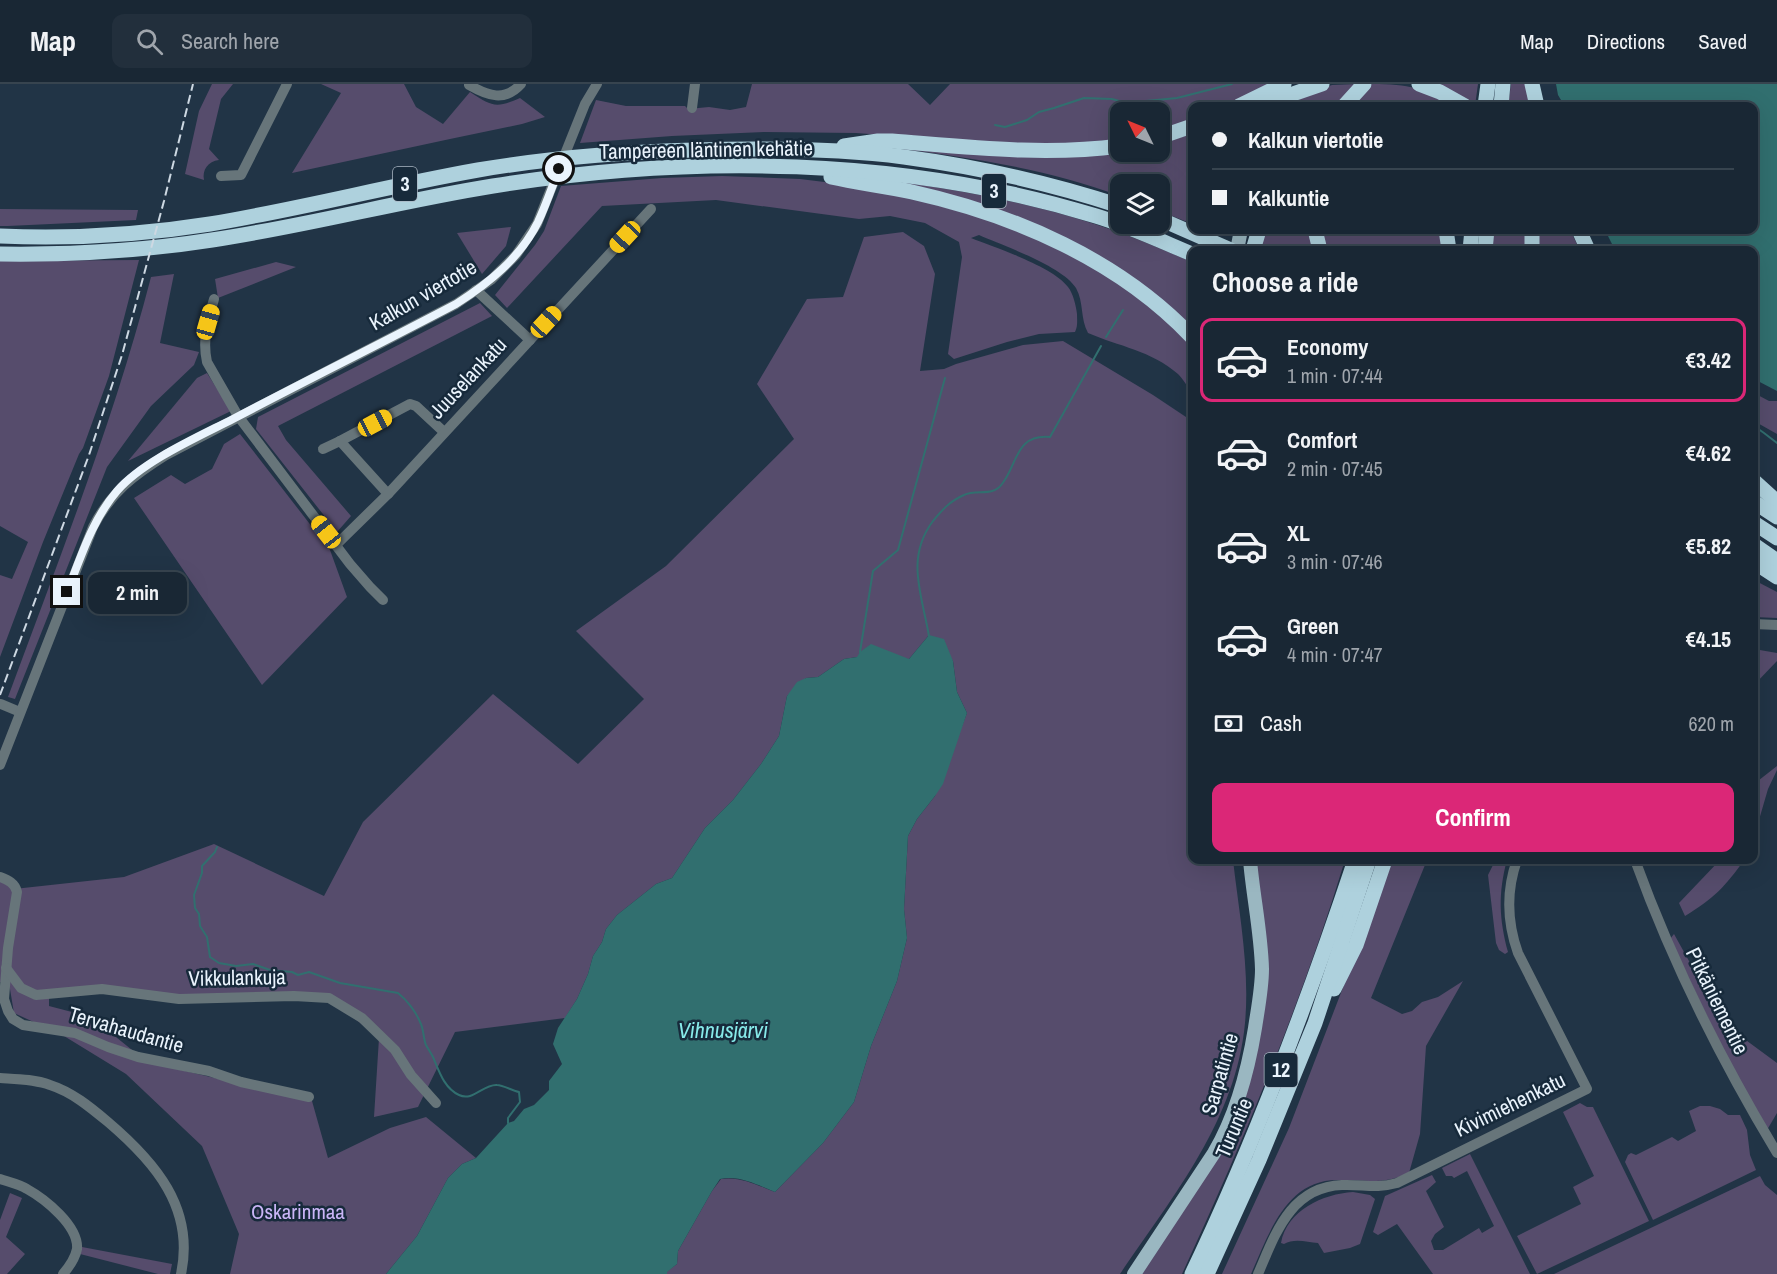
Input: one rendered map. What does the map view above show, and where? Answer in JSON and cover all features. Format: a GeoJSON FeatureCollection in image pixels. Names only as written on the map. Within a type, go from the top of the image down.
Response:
{"type":"FeatureCollection","features":[{"type":"Feature","properties":{"kind":"highway"},"geometry":{"type":"LineString","coordinates":[[1247,102],[1284,84]]}},
{"type":"Feature","properties":{"kind":"highway"},"geometry":{"type":"LineString","coordinates":[[1270,102],[1322,84]]}},
{"type":"Feature","properties":{"kind":"highway"},"geometry":{"type":"LineString","coordinates":[[1348,102],[1364,84]]}},
{"type":"Feature","properties":{"kind":"highway"},"geometry":{"type":"LineString","coordinates":[[1419,84],[1458,102]]}},
{"type":"Feature","properties":{"kind":"highway"},"geometry":{"type":"LineString","coordinates":[[1486,102],[1488,84]]}},
{"type":"Feature","properties":{"kind":"highway"},"geometry":{"type":"LineString","coordinates":[[1501,102],[1503,84]]}},
{"type":"Feature","properties":{"kind":"highway"},"geometry":{"type":"LineString","coordinates":[[1532,84],[1536,102]]}},
{"type":"Feature","properties":{"kind":"highway"},"geometry":{"type":"LineString","coordinates":[[1170,134],[1188,128]]}},
{"type":"Feature","properties":{"kind":"highway"},"geometry":{"type":"LineString","coordinates":[[812,150],[878,141],[1018,152],[1110,147]]}},
{"type":"Feature","properties":{"kind":"highway","name":"Tampereen läntinen kehätie"},"geometry":{"type":"LineString","coordinates":[[0,236],[38,237],[130,233],[210,224],[481,170],[592,156],[659,151],[812,150],[903,157],[958,165],[1057,186],[1110,203]]}},
{"type":"Feature","properties":{"kind":"highway"},"geometry":{"type":"LineString","coordinates":[[787,167],[920,194],[988,214],[1035,232],[1081,253],[1126,280],[1164,309],[1188,333]]}},
{"type":"Feature","properties":{"kind":"highway","name":"Tampereen läntinen kehätie"},"geometry":{"type":"LineString","coordinates":[[0,254],[73,253],[212,240],[307,223],[403,202],[540,179],[665,168],[787,167],[900,175],[1003,192],[1098,217],[1188,252]]}},
{"type":"Feature","properties":{"kind":"highway"},"geometry":{"type":"LineString","coordinates":[[1170,223],[1188,231]]}},
{"type":"Feature","properties":{"kind":"highway"},"geometry":{"type":"LineString","coordinates":[[1195,234],[1222,246]]}},
{"type":"Feature","properties":{"kind":"highway"},"geometry":{"type":"LineString","coordinates":[[1758,485],[1777,502]]}},
{"type":"Feature","properties":{"kind":"highway"},"geometry":{"type":"LineString","coordinates":[[1758,505],[1777,517]]}},
{"type":"Feature","properties":{"kind":"highway"},"geometry":{"type":"LineString","coordinates":[[1758,526],[1777,538]]}},
{"type":"Feature","properties":{"kind":"highway"},"geometry":{"type":"LineString","coordinates":[[1758,548],[1777,561]]}},
{"type":"Feature","properties":{"kind":"highway"},"geometry":{"type":"LineString","coordinates":[[1758,565],[1777,577]]}},
{"type":"Feature","properties":{"kind":"highway"},"geometry":{"type":"LineString","coordinates":[[1758,576],[1777,585]]}},
{"type":"Feature","properties":{"kind":"highway","name":"Turuntie"},"geometry":{"type":"LineString","coordinates":[[1192,1274],[1279,1074],[1320,965],[1354,864]]}},
{"type":"Feature","properties":{"kind":"highway","name":"Turuntie"},"geometry":{"type":"LineString","coordinates":[[1207,1274],[1259,1160],[1315,1023],[1368,864]]}},
{"type":"Feature","properties":{"kind":"highway"},"geometry":{"type":"LineString","coordinates":[[1315,1023],[1350,960],[1384,864]]}},
{"type":"Feature","properties":{"kind":"main road"},"geometry":{"type":"LineString","coordinates":[[1292,102],[1302,84]]}},
{"type":"Feature","properties":{"kind":"main road","name":"Sarpatintie"},"geometry":{"type":"LineString","coordinates":[[1134,1274],[1218,1146],[1234,1112],[1242,1087],[1252,1048],[1262,967],[1250,864]]}},
{"type":"Feature","properties":{"kind":"street"},"geometry":{"type":"LineString","coordinates":[[221,176],[241,176],[287,84]]}},
{"type":"Feature","properties":{"kind":"street"},"geometry":{"type":"LineString","coordinates":[[469,86],[487,94],[502,96],[516,90],[521,84]]}},
{"type":"Feature","properties":{"kind":"street","name":"Kalkun viertotie"},"geometry":{"type":"LineString","coordinates":[[0,765],[93,527],[118,490],[136,474],[166,455],[446,309],[491,280],[516,255],[537,224],[585,104],[597,84]]}},
{"type":"Feature","properties":{"kind":"street"},"geometry":{"type":"LineString","coordinates":[[692,108],[695,84]]}},
{"type":"Feature","properties":{"kind":"street","name":"Juuselankatu"},"geometry":{"type":"LineString","coordinates":[[336,545],[388,494],[651,209]]}},
{"type":"Feature","properties":{"kind":"street"},"geometry":{"type":"LineString","coordinates":[[476,290],[531,340]]}},
{"type":"Feature","properties":{"kind":"street"},"geometry":{"type":"LineString","coordinates":[[214,299],[208,322],[205,353],[207,362],[238,416],[358,573],[383,600]]}},
{"type":"Feature","properties":{"kind":"street"},"geometry":{"type":"LineString","coordinates":[[323,449],[410,404],[416,405],[444,432]]}},
{"type":"Feature","properties":{"kind":"street"},"geometry":{"type":"LineString","coordinates":[[340,441],[388,494]]}},
{"type":"Feature","properties":{"kind":"street"},"geometry":{"type":"LineString","coordinates":[[1758,624],[1777,625]]}},
{"type":"Feature","properties":{"kind":"street"},"geometry":{"type":"LineString","coordinates":[[1,704],[20,712]]}},
{"type":"Feature","properties":{"kind":"street","name":"Kivimiehenkatu"},"geometry":{"type":"LineString","coordinates":[[1258,1274],[1280,1224],[1299,1201],[1314,1192],[1341,1185],[1375,1187],[1397,1183],[1587,1089],[1513,939],[1509,902],[1516,864]]}},
{"type":"Feature","properties":{"kind":"street","name":"Pitkäniementie"},"geometry":{"type":"LineString","coordinates":[[1637,864],[1676,964],[1725,1062],[1777,1153]]}},
{"type":"Feature","properties":{"kind":"street","name":"Tervahaudantie"},"geometry":{"type":"LineString","coordinates":[[0,878],[12,882],[17,892],[4,999],[13,1019],[23,1025],[75,1032],[138,1057],[209,1071],[242,1082],[309,1097]]}},
{"type":"Feature","properties":{"kind":"street","name":"Vikkulankuja"},"geometry":{"type":"LineString","coordinates":[[6,968],[21,988],[36,995],[102,989],[179,999],[294,996],[330,998],[362,1018],[395,1050],[411,1075],[436,1102]]}},
{"type":"Feature","properties":{"kind":"street"},"geometry":{"type":"LineString","coordinates":[[0,1078],[48,1084],[62,1089],[91,1107],[143,1155],[164,1180],[177,1207],[185,1245],[181,1274]]}},
{"type":"Feature","properties":{"kind":"street"},"geometry":{"type":"LineString","coordinates":[[0,1179],[21,1186],[39,1196],[57,1210],[70,1228],[77,1250],[70,1266],[63,1274]]}},
{"type":"Feature","properties":{"kind":"green space"},"geometry":{"type":"Polygon","coordinates":[[[212,84],[233,84],[221,99],[209,149],[219,160],[207,167],[204,180],[185,174],[199,111],[212,84]]]}},
{"type":"Feature","properties":{"kind":"green space"},"geometry":{"type":"Polygon","coordinates":[[[321,84],[404,84],[416,107],[443,124],[470,92],[489,103],[499,105],[520,98],[545,117],[522,124],[292,173],[341,93],[321,84]]]}},
{"type":"Feature","properties":{"kind":"green space"},"geometry":{"type":"Polygon","coordinates":[[[752,84],[908,84],[930,105],[950,84],[1275,84],[1239,102],[1188,102],[1188,124],[1170,131],[1170,102],[1110,102],[1110,143],[1055,148],[856,133],[764,132],[580,143],[596,100],[626,106],[685,106],[688,109],[709,107],[730,110],[746,107],[752,84]]]}},
{"type":"Feature","properties":{"kind":"green space"},"geometry":{"type":"Polygon","coordinates":[[[1358,84],[1341,102],[1297,102],[1301,96],[1332,85],[1358,84]]]}},
{"type":"Feature","properties":{"kind":"green space"},"geometry":{"type":"Polygon","coordinates":[[[1372,84],[1416,88],[1449,102],[1355,102],[1372,84]]]}},
{"type":"Feature","properties":{"kind":"green space"},"geometry":{"type":"Polygon","coordinates":[[[1435,84],[1478,84],[1476,102],[1465,102],[1435,84]]]}},
{"type":"Feature","properties":{"kind":"green space"},"geometry":{"type":"Polygon","coordinates":[[[1511,84],[1526,84],[1529,102],[1509,102],[1511,84]]]}},
{"type":"Feature","properties":{"kind":"green space"},"geometry":{"type":"Polygon","coordinates":[[[1188,135],[1188,222],[1170,215],[1170,174],[1110,174],[1110,193],[1031,170],[878,146],[1110,151],[1110,162],[1170,162],[1170,140],[1188,135]]]}},
{"type":"Feature","properties":{"kind":"green space"},"geometry":{"type":"Polygon","coordinates":[[[722,176],[800,179],[873,188],[1003,223],[1096,266],[1173,325],[1188,342],[1188,387],[1178,374],[1157,360],[1088,333],[1076,288],[1058,272],[1032,257],[979,235],[971,238],[1023,258],[1061,280],[1070,290],[1074,300],[1077,327],[1075,332],[1039,334],[954,359],[948,354],[962,257],[959,242],[925,223],[890,216],[859,219],[716,200],[602,206],[507,308],[495,295],[544,231],[561,186],[722,176]]]}},
{"type":"Feature","properties":{"kind":"green space"},"geometry":{"type":"Polygon","coordinates":[[[865,178],[949,189],[1031,206],[1110,229],[1110,234],[1123,234],[1188,260],[1188,327],[1084,250],[865,178]]]}},
{"type":"Feature","properties":{"kind":"green space"},"geometry":{"type":"Polygon","coordinates":[[[0,209],[138,210],[136,220],[0,226],[0,209]]]}},
{"type":"Feature","properties":{"kind":"green space"},"geometry":{"type":"Polygon","coordinates":[[[511,227],[506,246],[482,274],[457,233],[511,227]]]}},
{"type":"Feature","properties":{"kind":"green space","name":"Oskarinmaa"},"geometry":{"type":"Polygon","coordinates":[[[903,232],[924,246],[935,274],[920,371],[944,369],[1023,345],[1063,341],[1188,418],[1188,864],[1233,864],[1246,982],[1245,1023],[1239,1058],[1229,1092],[1199,1156],[1120,1274],[667,1274],[666,1272],[677,1264],[678,1251],[721,1179],[742,1180],[775,1192],[823,1143],[854,1102],[871,1046],[897,981],[907,938],[904,909],[908,836],[917,819],[935,796],[967,713],[957,692],[953,661],[929,635],[909,659],[857,657],[844,659],[818,677],[806,678],[787,696],[779,736],[761,764],[733,800],[705,828],[672,878],[656,884],[617,915],[606,929],[577,999],[565,1018],[455,1032],[418,1107],[374,1117],[379,1038],[329,998],[179,996],[102,987],[49,994],[49,1006],[91,1017],[147,1062],[312,1101],[328,1158],[390,1128],[426,1117],[476,1158],[462,1164],[448,1178],[417,1236],[386,1274],[230,1274],[239,1234],[202,1146],[126,1074],[64,1036],[14,1013],[9,983],[0,982],[0,881],[14,889],[124,877],[214,844],[324,896],[363,822],[493,694],[578,764],[644,699],[576,631],[666,566],[794,439],[757,384],[807,299],[843,297],[864,237],[903,232]]]}},
{"type":"Feature","properties":{"kind":"green space"},"geometry":{"type":"Polygon","coordinates":[[[1264,234],[1310,234],[1313,246],[1260,246],[1264,234]]]}},
{"type":"Feature","properties":{"kind":"green space"},"geometry":{"type":"Polygon","coordinates":[[[1321,234],[1440,234],[1442,246],[1325,246],[1321,234]]]}},
{"type":"Feature","properties":{"kind":"green space"},"geometry":{"type":"Polygon","coordinates":[[[1494,234],[1525,234],[1525,246],[1492,246],[1494,234]]]}},
{"type":"Feature","properties":{"kind":"green space"},"geometry":{"type":"Polygon","coordinates":[[[1536,234],[1572,234],[1578,246],[1536,246],[1536,234]]]}},
{"type":"Feature","properties":{"kind":"green space"},"geometry":{"type":"Polygon","coordinates":[[[139,260],[109,376],[0,657],[0,575],[12,579],[28,542],[0,526],[0,261],[139,260]]]}},
{"type":"Feature","properties":{"kind":"green space"},"geometry":{"type":"Polygon","coordinates":[[[276,262],[296,267],[218,298],[215,279],[276,262]]]}},
{"type":"Feature","properties":{"kind":"green space"},"geometry":{"type":"Polygon","coordinates":[[[174,274],[160,343],[199,352],[194,365],[151,406],[107,467],[15,699],[8,697],[103,436],[151,277],[174,274]]]}},
{"type":"Feature","properties":{"kind":"green space"},"geometry":{"type":"Polygon","coordinates":[[[480,303],[492,316],[278,426],[286,440],[351,516],[337,532],[256,429],[258,417],[480,303]]]}},
{"type":"Feature","properties":{"kind":"green space"},"geometry":{"type":"Polygon","coordinates":[[[207,373],[231,411],[128,461],[197,378],[207,373]]]}},
{"type":"Feature","properties":{"kind":"green space"},"geometry":{"type":"Polygon","coordinates":[[[1758,395],[1769,401],[1777,401],[1777,434],[1758,423],[1758,395]]]}},
{"type":"Feature","properties":{"kind":"green space"},"geometry":{"type":"Polygon","coordinates":[[[240,434],[330,550],[347,597],[262,685],[134,498],[171,475],[185,484],[212,469],[224,444],[240,434]]]}},
{"type":"Feature","properties":{"kind":"green space"},"geometry":{"type":"Polygon","coordinates":[[[1758,582],[1777,592],[1777,618],[1758,617],[1758,582]]]}},
{"type":"Feature","properties":{"kind":"green space"},"geometry":{"type":"Polygon","coordinates":[[[1758,650],[1777,653],[1777,661],[1758,681],[1758,650]]]}},
{"type":"Feature","properties":{"kind":"green space"},"geometry":{"type":"Polygon","coordinates":[[[1777,766],[1758,823],[1758,781],[1777,766]]]}},
{"type":"Feature","properties":{"kind":"green space"},"geometry":{"type":"Polygon","coordinates":[[[1255,864],[1344,864],[1310,966],[1271,1070],[1182,1274],[1137,1274],[1225,1140],[1265,982],[1255,864]]]}},
{"type":"Feature","properties":{"kind":"green space"},"geometry":{"type":"Polygon","coordinates":[[[1390,864],[1425,864],[1371,998],[1402,1014],[1412,1011],[1422,1002],[1438,997],[1463,981],[1426,1046],[1420,1134],[1409,1173],[1383,1180],[1321,1182],[1306,1188],[1282,1211],[1251,1274],[1222,1274],[1289,1128],[1390,864]]]}},
{"type":"Feature","properties":{"kind":"green space"},"geometry":{"type":"Polygon","coordinates":[[[1491,864],[1506,864],[1501,906],[1508,952],[1505,954],[1499,950],[1496,943],[1488,875],[1493,865],[1491,864]]]}},
{"type":"Feature","properties":{"kind":"green space"},"geometry":{"type":"Polygon","coordinates":[[[1716,864],[1741,864],[1718,891],[1685,916],[1679,903],[1716,864]]]}},
{"type":"Feature","properties":{"kind":"green space"},"geometry":{"type":"Polygon","coordinates":[[[1674,934],[1724,1024],[1777,1063],[1777,1113],[1767,1130],[1727,1058],[1670,939],[1674,934]]]}},
{"type":"Feature","properties":{"kind":"green space"},"geometry":{"type":"Polygon","coordinates":[[[1580,1103],[1593,1107],[1649,1221],[1537,1274],[1517,1236],[1581,1204],[1573,1187],[1594,1176],[1563,1112],[1580,1103]]]}},
{"type":"Feature","properties":{"kind":"green space"},"geometry":{"type":"Polygon","coordinates":[[[1700,1106],[1720,1109],[1728,1115],[1740,1115],[1747,1130],[1750,1155],[1756,1170],[1653,1220],[1625,1162],[1631,1153],[1636,1155],[1672,1137],[1678,1141],[1696,1131],[1689,1111],[1700,1106]]]}},
{"type":"Feature","properties":{"kind":"green space"},"geometry":{"type":"Polygon","coordinates":[[[1470,1154],[1530,1274],[1433,1274],[1397,1224],[1378,1235],[1373,1232],[1385,1196],[1432,1175],[1436,1182],[1426,1191],[1444,1227],[1435,1234],[1431,1241],[1434,1250],[1443,1250],[1479,1228],[1482,1233],[1494,1226],[1467,1171],[1454,1178],[1446,1176],[1442,1168],[1470,1154]]]}},
{"type":"Feature","properties":{"kind":"green space"},"geometry":{"type":"Polygon","coordinates":[[[1760,1176],[1765,1185],[1777,1195],[1777,1274],[1554,1274],[1760,1176]]]}},
{"type":"Feature","properties":{"kind":"green space"},"geometry":{"type":"Polygon","coordinates":[[[1353,1192],[1370,1195],[1375,1199],[1360,1244],[1324,1253],[1318,1243],[1296,1241],[1281,1243],[1291,1221],[1308,1206],[1330,1196],[1353,1192]]]}},
{"type":"Feature","properties":{"kind":"green space"},"geometry":{"type":"Polygon","coordinates":[[[10,1193],[22,1198],[6,1237],[25,1254],[7,1274],[0,1274],[0,1220],[10,1193]]]}},
{"type":"Feature","properties":{"kind":"green space"},"geometry":{"type":"Polygon","coordinates":[[[82,1247],[172,1264],[170,1274],[158,1274],[80,1254],[82,1247]]]}},
{"type":"Feature","properties":{"kind":"water"},"geometry":{"type":"Polygon","coordinates":[[[1556,84],[1777,84],[1777,391],[1758,381],[1758,246],[1613,246],[1607,234],[1758,234],[1758,102],[1562,102],[1556,84]]]}},
{"type":"Feature","properties":{"kind":"water","name":"Vihnusjärvi"},"geometry":{"type":"Polygon","coordinates":[[[929,635],[944,639],[953,661],[957,692],[967,713],[943,784],[917,819],[908,836],[904,909],[907,938],[897,981],[871,1046],[854,1102],[823,1143],[775,1192],[734,1178],[720,1179],[678,1251],[677,1264],[667,1274],[386,1274],[417,1236],[448,1178],[462,1164],[476,1158],[508,1123],[514,1121],[524,1109],[534,1105],[549,1090],[549,1081],[562,1064],[553,1044],[558,1028],[577,999],[606,929],[617,915],[656,884],[672,878],[705,828],[733,800],[761,764],[779,736],[787,696],[797,682],[806,678],[818,677],[844,659],[857,657],[871,644],[909,659],[929,635]]]}},
{"type":"Feature","properties":{"kind":"waterway"},"geometry":{"type":"LineString","coordinates":[[995,125],[1005,127],[1027,120],[1039,112],[1084,98],[1135,102],[1177,98],[1232,84]]}},
{"type":"Feature","properties":{"kind":"waterway"},"geometry":{"type":"LineString","coordinates":[[1106,337],[1123,310]]}},
{"type":"Feature","properties":{"kind":"waterway"},"geometry":{"type":"LineString","coordinates":[[929,636],[920,591],[918,563],[920,549],[933,521],[947,506],[964,495],[989,492],[998,488],[1024,445],[1039,437],[1050,437],[1101,346]]}},
{"type":"Feature","properties":{"kind":"waterway"},"geometry":{"type":"LineString","coordinates":[[860,652],[873,571],[898,550],[945,378]]}},
{"type":"Feature","properties":{"kind":"waterway"},"geometry":{"type":"LineString","coordinates":[[1758,429],[1777,443]]}},
{"type":"Feature","properties":{"kind":"waterway"},"geometry":{"type":"LineString","coordinates":[[217,847],[202,866],[202,873],[194,895],[195,908],[199,914],[200,926],[207,937],[210,957],[219,963],[236,966],[253,964],[298,975],[309,972],[340,983],[398,993],[416,1014],[426,1045],[449,1088],[464,1097],[492,1085],[519,1092],[520,1102],[508,1118],[508,1123]]}},
{"type":"Feature","properties":{"kind":"railway"},"geometry":{"type":"LineString","coordinates":[[0,695],[89,455],[122,355],[193,84]]}},
{"type":"Feature","properties":{"kind":"route"},"geometry":{"type":"LineString","coordinates":[[67,592],[99,515],[118,490],[136,474],[222,425],[456,304],[485,285],[516,255],[537,224],[559,169]]}}]}
